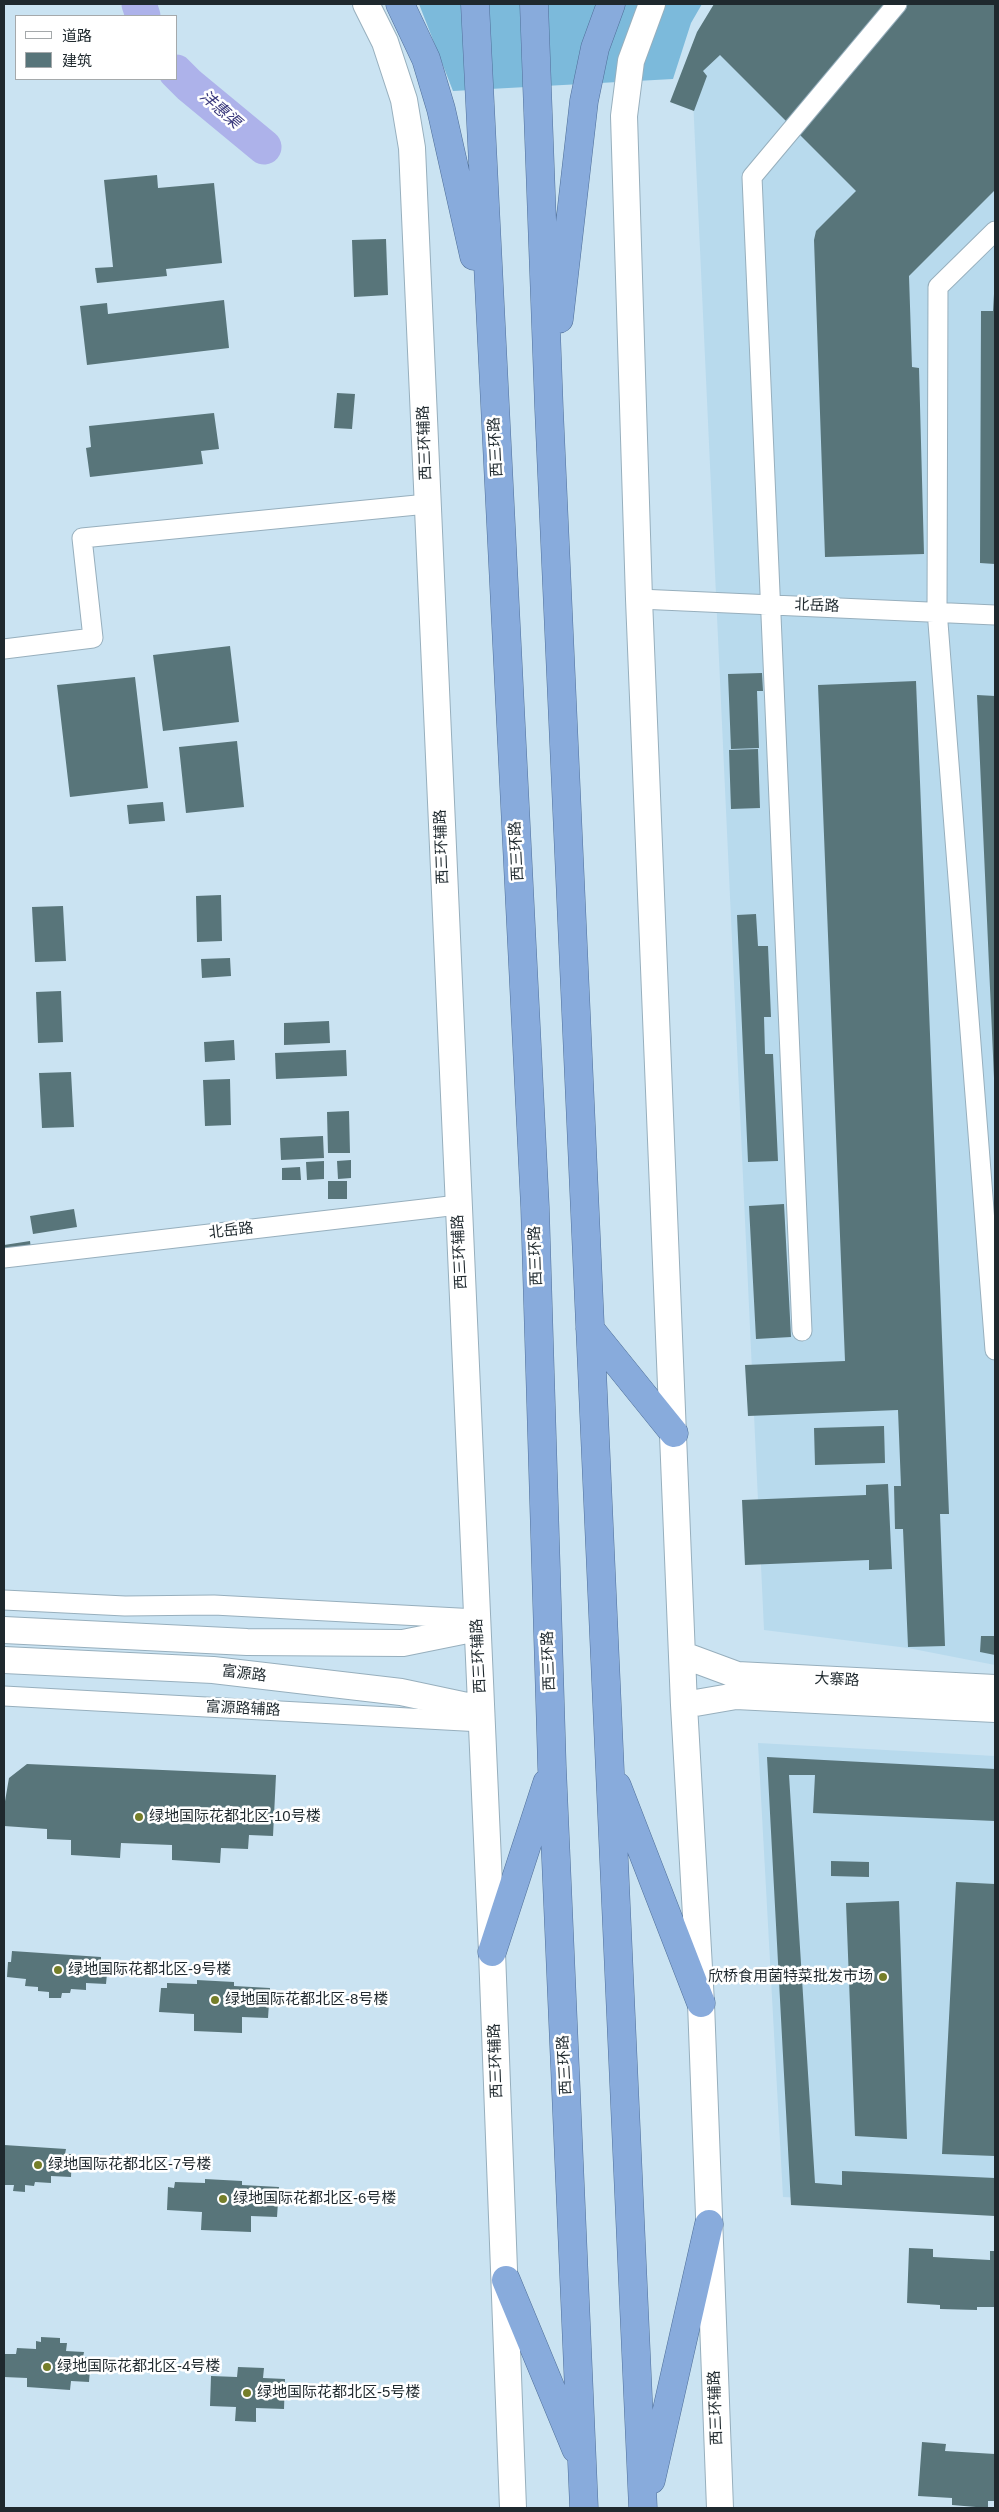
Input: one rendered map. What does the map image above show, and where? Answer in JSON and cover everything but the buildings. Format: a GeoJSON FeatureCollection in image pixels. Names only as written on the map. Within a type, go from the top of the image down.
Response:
{"type":"FeatureCollection","features":[{"type":"Feature","properties":{"kind":"highway"},"geometry":{"type":"LineString","coordinates":[[400,4],[426,59],[441,109],[490,328]]}},
{"type":"Feature","properties":{"kind":"highway","name":"西三环路"},"geometry":{"type":"LineString","coordinates":[[475,4],[535,1207],[552,1767],[584,2508]]}},
{"type":"Feature","properties":{"kind":"highway"},"geometry":{"type":"LineString","coordinates":[[534,4],[549,410],[644,2508]]}},
{"type":"Feature","properties":{"kind":"highway"},"geometry":{"type":"LineString","coordinates":[[549,410],[584,102],[595,48],[610,4]]}},
{"type":"Feature","properties":{"kind":"highway"},"geometry":{"type":"LineString","coordinates":[[590,1329],[674,1434]]}},
{"type":"Feature","properties":{"kind":"highway"},"geometry":{"type":"LineString","coordinates":[[609,1764],[701,2003]]}},
{"type":"Feature","properties":{"kind":"highway"},"geometry":{"type":"LineString","coordinates":[[492,1952],[552,1767]]}},
{"type":"Feature","properties":{"kind":"highway"},"geometry":{"type":"LineString","coordinates":[[644,2508],[709,2224]]}},
{"type":"Feature","properties":{"kind":"highway"},"geometry":{"type":"LineString","coordinates":[[506,2280],[583,2466]]}},
{"type":"Feature","properties":{"kind":"main road","name":"西三环辅路"},"geometry":{"type":"LineString","coordinates":[[366,4],[385,42],[401,92],[412,148],[492,1952],[506,2280],[513,2508]]}},
{"type":"Feature","properties":{"kind":"main road","name":"西三环辅路"},"geometry":{"type":"LineString","coordinates":[[652,4],[631,61],[624,116],[639,599],[684,1705],[701,2003],[720,2508]]}},
{"type":"Feature","properties":{"kind":"main road","name":"富源路"},"geometry":{"type":"LineString","coordinates":[[4,1630],[247,1642],[403,1643],[477,1623]]}},
{"type":"Feature","properties":{"kind":"main road","name":"大寨路"},"geometry":{"type":"LineString","coordinates":[[683,1655],[737,1675],[995,1688]]}},
{"type":"Feature","properties":{"kind":"main road","name":"富源路"},"geometry":{"type":"LineString","coordinates":[[4,1660],[213,1670],[401,1692],[481,1716]]}},
{"type":"Feature","properties":{"kind":"main road","name":"大寨路"},"geometry":{"type":"LineString","coordinates":[[684,1705],[736,1696],[995,1709]]}},
{"type":"Feature","properties":{"kind":"street"},"geometry":{"type":"LineString","coordinates":[[802,1331],[752,177],[897,4]]}},
{"type":"Feature","properties":{"kind":"street"},"geometry":{"type":"LineString","coordinates":[[995,231],[938,287],[937,610],[995,1350]]}},
{"type":"Feature","properties":{"kind":"street"},"geometry":{"type":"LineString","coordinates":[[4,648],[93,638],[82,538],[427,504]]}},
{"type":"Feature","properties":{"kind":"street","name":"北岳路"},"geometry":{"type":"LineString","coordinates":[[639,599],[937,610],[995,615]]}},
{"type":"Feature","properties":{"kind":"street","name":"北岳路"},"geometry":{"type":"LineString","coordinates":[[4,1258],[458,1205]]}},
{"type":"Feature","properties":{"kind":"street"},"geometry":{"type":"LineString","coordinates":[[4,1600],[125,1606],[214,1605],[477,1623]]}},
{"type":"Feature","properties":{"kind":"street","name":"富源路辅路"},"geometry":{"type":"LineString","coordinates":[[4,1696],[481,1716]]}},
{"type":"Feature","properties":{"kind":"shaded area"},"geometry":{"type":"Polygon","coordinates":[[[419,4],[702,4],[691,23],[673,79],[453,91],[419,4]]]}},
{"type":"Feature","properties":{"kind":"shaded area"},"geometry":{"type":"Polygon","coordinates":[[[718,4],[995,4],[995,1665],[908,1648],[764,1630],[692,77],[703,37],[718,4]]]}},
{"type":"Feature","properties":{"kind":"shaded area","name":"欣桥食用菌特菜批发市场"},"geometry":{"type":"Polygon","coordinates":[[[758,1743],[995,1756],[995,2207],[783,2197],[758,1743]]]}},
{"type":"Feature","properties":{"kind":"waterway","name":"沣惠渠"},"geometry":{"type":"LineString","coordinates":[[139,4],[143,15]]}},
{"type":"Feature","properties":{"kind":"waterway","name":"沣惠渠"},"geometry":{"type":"LineString","coordinates":[[178,74],[264,147]]}},
{"type":"Feature","properties":{"kind":"place","name":"绿地国际花都北区-10号楼"},"geometry":{"type":"Point","coordinates":[139,1817]}},
{"type":"Feature","properties":{"kind":"place","name":"绿地国际花都北区-9号楼"},"geometry":{"type":"Point","coordinates":[58,1970]}},
{"type":"Feature","properties":{"kind":"place","name":"欣桥食用菌特菜批发市场"},"geometry":{"type":"Point","coordinates":[883,1977]}},
{"type":"Feature","properties":{"kind":"place","name":"绿地国际花都北区-8号楼"},"geometry":{"type":"Point","coordinates":[215,2000]}},
{"type":"Feature","properties":{"kind":"place","name":"绿地国际花都北区-7号楼"},"geometry":{"type":"Point","coordinates":[38,2165]}},
{"type":"Feature","properties":{"kind":"place","name":"绿地国际花都北区-6号楼"},"geometry":{"type":"Point","coordinates":[223,2199]}},
{"type":"Feature","properties":{"kind":"place","name":"绿地国际花都北区-4号楼"},"geometry":{"type":"Point","coordinates":[47,2367]}},
{"type":"Feature","properties":{"kind":"place","name":"绿地国际花都北区-5号楼"},"geometry":{"type":"Point","coordinates":[247,2393]}}]}
